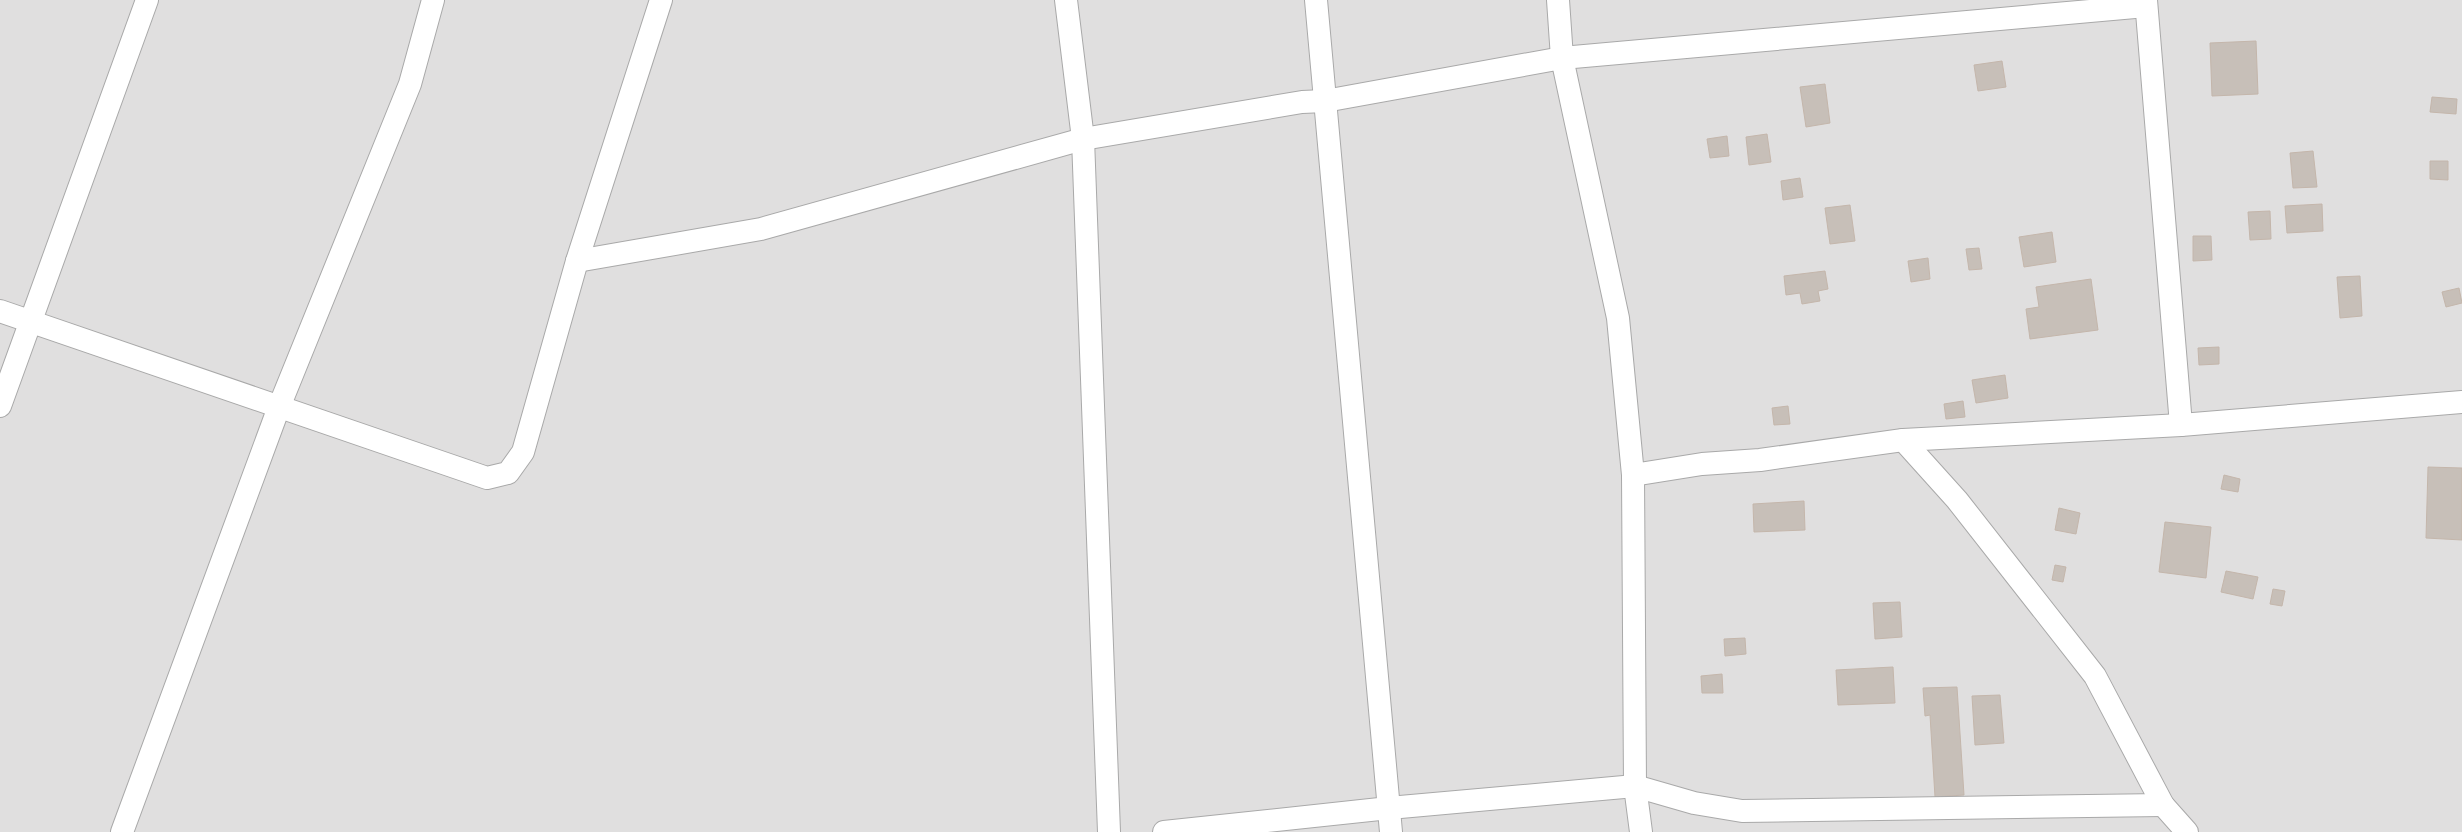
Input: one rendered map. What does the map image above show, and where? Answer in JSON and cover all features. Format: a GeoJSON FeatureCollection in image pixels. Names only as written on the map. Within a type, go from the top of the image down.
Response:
{"type":"FeatureCollection","features":[{"type":"Feature","properties":{"kind":"street"},"geometry":{"type":"LineString","coordinates":[[0,406],[147,0]]}},
{"type":"Feature","properties":{"kind":"street"},"geometry":{"type":"LineString","coordinates":[[122,832],[279,407],[410,84],[433,0]]}},
{"type":"Feature","properties":{"kind":"street"},"geometry":{"type":"LineString","coordinates":[[0,310],[486,478],[508,473],[523,452],[577,260],[661,0]]}},
{"type":"Feature","properties":{"kind":"street"},"geometry":{"type":"LineString","coordinates":[[1066,0],[1083,139],[1109,832]]}},
{"type":"Feature","properties":{"kind":"street"},"geometry":{"type":"LineString","coordinates":[[1316,0],[1391,832]]}},
{"type":"Feature","properties":{"kind":"street"},"geometry":{"type":"LineString","coordinates":[[1558,0],[1562,58],[1618,318],[1633,475],[1635,786],[1641,832]]}},
{"type":"Feature","properties":{"kind":"street"},"geometry":{"type":"LineString","coordinates":[[577,260],[761,229],[1083,139],[1302,102],[1325,100],[1562,58],[2146,3],[2181,425]]}},
{"type":"Feature","properties":{"kind":"street"},"geometry":{"type":"LineString","coordinates":[[1633,475],[1702,464],[1760,460],[1903,440],[2181,425],[2462,402]]}},
{"type":"Feature","properties":{"kind":"street"},"geometry":{"type":"LineString","coordinates":[[1903,440],[1957,500],[2095,676],[2163,805],[2187,832]]}},
{"type":"Feature","properties":{"kind":"street"},"geometry":{"type":"LineString","coordinates":[[1164,832],[1389,808],[1635,786],[1694,803],[1742,811],[2163,805]]}},
{"type":"Feature","properties":{"kind":"shaded area"},"geometry":{"type":"Polygon","coordinates":[[[0,0],[2462,0],[2462,832],[0,832],[0,0]]]}},
{"type":"Feature","properties":{"kind":"building"},"geometry":{"type":"Polygon","coordinates":[[[2256,41],[2258,94],[2212,96],[2210,43],[2256,41]]]}},
{"type":"Feature","properties":{"kind":"building"},"geometry":{"type":"Polygon","coordinates":[[[2002,61],[2006,87],[1978,91],[1974,65],[2002,61]]]}},
{"type":"Feature","properties":{"kind":"building"},"geometry":{"type":"Polygon","coordinates":[[[1825,84],[1830,123],[1806,127],[1800,87],[1825,84]]]}},
{"type":"Feature","properties":{"kind":"building"},"geometry":{"type":"Polygon","coordinates":[[[2432,97],[2457,99],[2456,114],[2430,112],[2432,97]]]}},
{"type":"Feature","properties":{"kind":"building"},"geometry":{"type":"Polygon","coordinates":[[[1767,134],[1771,162],[1749,165],[1746,137],[1767,134]]]}},
{"type":"Feature","properties":{"kind":"building"},"geometry":{"type":"Polygon","coordinates":[[[1727,136],[1729,156],[1710,158],[1707,139],[1727,136]]]}},
{"type":"Feature","properties":{"kind":"building"},"geometry":{"type":"Polygon","coordinates":[[[2313,151],[2317,187],[2293,188],[2290,153],[2313,151]]]}},
{"type":"Feature","properties":{"kind":"building"},"geometry":{"type":"Polygon","coordinates":[[[2430,161],[2448,161],[2448,180],[2430,179],[2430,161]]]}},
{"type":"Feature","properties":{"kind":"building"},"geometry":{"type":"Polygon","coordinates":[[[1800,178],[1803,197],[1783,200],[1781,181],[1800,178]]]}},
{"type":"Feature","properties":{"kind":"building"},"geometry":{"type":"Polygon","coordinates":[[[2322,204],[2323,231],[2287,233],[2285,206],[2322,204]]]}},
{"type":"Feature","properties":{"kind":"building"},"geometry":{"type":"Polygon","coordinates":[[[1850,205],[1855,241],[1830,244],[1825,208],[1850,205]]]}},
{"type":"Feature","properties":{"kind":"building"},"geometry":{"type":"Polygon","coordinates":[[[2270,211],[2271,239],[2250,240],[2248,212],[2270,211]]]}},
{"type":"Feature","properties":{"kind":"building"},"geometry":{"type":"Polygon","coordinates":[[[2052,232],[2056,262],[2024,267],[2019,237],[2052,232]]]}},
{"type":"Feature","properties":{"kind":"building"},"geometry":{"type":"Polygon","coordinates":[[[2193,236],[2211,236],[2212,260],[2193,261],[2193,236]]]}},
{"type":"Feature","properties":{"kind":"building"},"geometry":{"type":"Polygon","coordinates":[[[1979,248],[1982,269],[1969,270],[1966,249],[1979,248]]]}},
{"type":"Feature","properties":{"kind":"building"},"geometry":{"type":"Polygon","coordinates":[[[1928,258],[1930,279],[1911,282],[1908,261],[1928,258]]]}},
{"type":"Feature","properties":{"kind":"building"},"geometry":{"type":"Polygon","coordinates":[[[1825,271],[1828,289],[1818,291],[1820,301],[1802,304],[1800,293],[1786,295],[1784,276],[1825,271]]]}},
{"type":"Feature","properties":{"kind":"building"},"geometry":{"type":"Polygon","coordinates":[[[2360,276],[2362,316],[2340,318],[2337,277],[2360,276]]]}},
{"type":"Feature","properties":{"kind":"building"},"geometry":{"type":"Polygon","coordinates":[[[2091,279],[2098,330],[2030,339],[2026,309],[2039,307],[2036,287],[2091,279]]]}},
{"type":"Feature","properties":{"kind":"building"},"geometry":{"type":"Polygon","coordinates":[[[2459,288],[2462,303],[2446,307],[2442,292],[2459,288]]]}},
{"type":"Feature","properties":{"kind":"building"},"geometry":{"type":"Polygon","coordinates":[[[2219,347],[2219,364],[2199,365],[2198,348],[2219,347]]]}},
{"type":"Feature","properties":{"kind":"building"},"geometry":{"type":"Polygon","coordinates":[[[2005,375],[2008,398],[1976,403],[1972,380],[2005,375]]]}},
{"type":"Feature","properties":{"kind":"building"},"geometry":{"type":"Polygon","coordinates":[[[1963,401],[1965,417],[1946,419],[1944,404],[1963,401]]]}},
{"type":"Feature","properties":{"kind":"building"},"geometry":{"type":"Polygon","coordinates":[[[1788,406],[1790,424],[1774,425],[1772,408],[1788,406]]]}},
{"type":"Feature","properties":{"kind":"building"},"geometry":{"type":"Polygon","coordinates":[[[2428,467],[2462,468],[2462,540],[2426,538],[2428,467]]]}},
{"type":"Feature","properties":{"kind":"building"},"geometry":{"type":"Polygon","coordinates":[[[2224,475],[2240,479],[2238,492],[2221,489],[2224,475]]]}},
{"type":"Feature","properties":{"kind":"building"},"geometry":{"type":"Polygon","coordinates":[[[1804,501],[1805,530],[1754,532],[1753,504],[1804,501]]]}},
{"type":"Feature","properties":{"kind":"building"},"geometry":{"type":"Polygon","coordinates":[[[2059,508],[2080,513],[2076,534],[2055,530],[2059,508]]]}},
{"type":"Feature","properties":{"kind":"building"},"geometry":{"type":"Polygon","coordinates":[[[2165,522],[2211,527],[2206,578],[2159,572],[2165,522]]]}},
{"type":"Feature","properties":{"kind":"building"},"geometry":{"type":"Polygon","coordinates":[[[2055,565],[2066,567],[2063,582],[2052,580],[2055,565]]]}},
{"type":"Feature","properties":{"kind":"building"},"geometry":{"type":"Polygon","coordinates":[[[2226,571],[2258,577],[2253,599],[2221,592],[2226,571]]]}},
{"type":"Feature","properties":{"kind":"building"},"geometry":{"type":"Polygon","coordinates":[[[2273,589],[2285,591],[2282,606],[2270,604],[2273,589]]]}},
{"type":"Feature","properties":{"kind":"building"},"geometry":{"type":"Polygon","coordinates":[[[1900,602],[1902,637],[1875,639],[1873,603],[1900,602]]]}},
{"type":"Feature","properties":{"kind":"building"},"geometry":{"type":"Polygon","coordinates":[[[1745,638],[1746,654],[1725,656],[1724,639],[1745,638]]]}},
{"type":"Feature","properties":{"kind":"building"},"geometry":{"type":"Polygon","coordinates":[[[1893,667],[1895,703],[1838,705],[1836,670],[1893,667]]]}},
{"type":"Feature","properties":{"kind":"building"},"geometry":{"type":"Polygon","coordinates":[[[1722,674],[1723,693],[1702,693],[1701,676],[1722,674]]]}},
{"type":"Feature","properties":{"kind":"building"},"geometry":{"type":"Polygon","coordinates":[[[1957,687],[1964,795],[1935,797],[1930,715],[1925,716],[1923,688],[1957,687]]]}},
{"type":"Feature","properties":{"kind":"building"},"geometry":{"type":"Polygon","coordinates":[[[2000,695],[2004,743],[1975,745],[1972,696],[2000,695]]]}}]}
